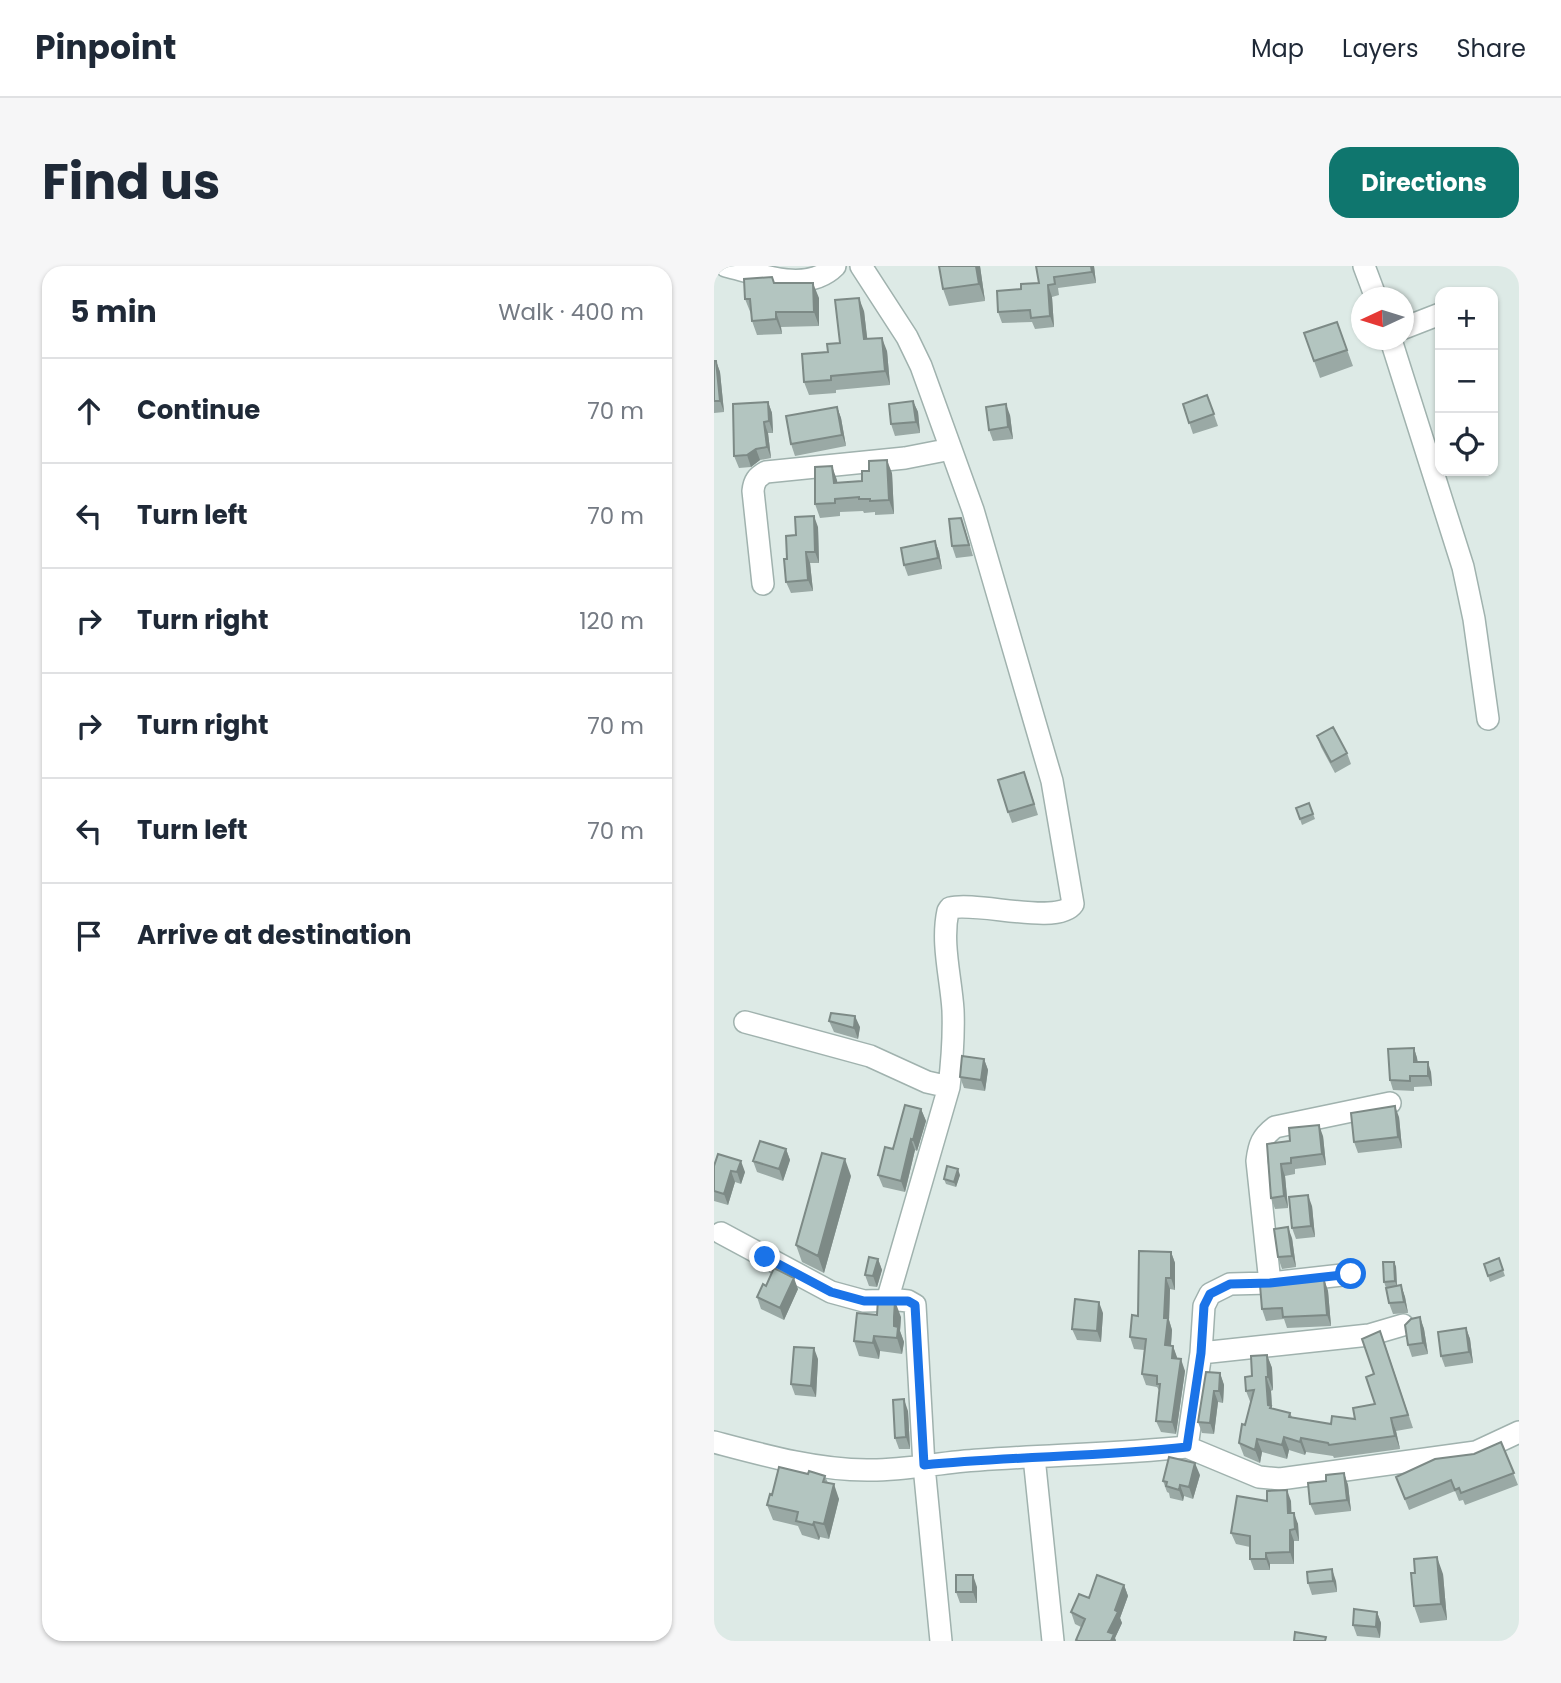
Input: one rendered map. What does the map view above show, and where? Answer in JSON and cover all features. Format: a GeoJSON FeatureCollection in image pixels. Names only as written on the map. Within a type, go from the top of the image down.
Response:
{"type":"FeatureCollection","features":[{"type":"Feature","properties":{"kind":"street"},"geometry":{"type":"LineString","coordinates":[[726,266],[800,281],[816,278],[835,266]]}},
{"type":"Feature","properties":{"kind":"street"},"geometry":{"type":"LineString","coordinates":[[861,266],[907,337],[921,366],[973,510],[1052,781],[1073,904],[1071,908],[1059,912],[1016,912],[965,906],[950,908],[948,911],[953,1061],[887,1301]]}},
{"type":"Feature","properties":{"kind":"street"},"geometry":{"type":"LineString","coordinates":[[1364,266],[1372,287]]}},
{"type":"Feature","properties":{"kind":"street"},"geometry":{"type":"LineString","coordinates":[[1414,324],[1435,316]]}},
{"type":"Feature","properties":{"kind":"street"},"geometry":{"type":"LineString","coordinates":[[1394,350],[1463,567],[1474,619],[1488,719]]}},
{"type":"Feature","properties":{"kind":"street"},"geometry":{"type":"LineString","coordinates":[[763,584],[753,491],[758,476],[766,472],[905,458],[951,449]]}},
{"type":"Feature","properties":{"kind":"street"},"geometry":{"type":"LineString","coordinates":[[745,1022],[870,1056],[927,1082],[948,1087]]}},
{"type":"Feature","properties":{"kind":"street"},"geometry":{"type":"LineString","coordinates":[[1270,1283],[1258,1161],[1259,1144],[1265,1134],[1275,1126],[1390,1103]]}},
{"type":"Feature","properties":{"kind":"street"},"geometry":{"type":"LineString","coordinates":[[721,1233],[831,1292],[864,1301],[908,1301],[915,1305],[924,1465],[941,1641]]}},
{"type":"Feature","properties":{"kind":"street"},"geometry":{"type":"LineString","coordinates":[[1187,1447],[1201,1353],[1204,1306],[1210,1294],[1230,1284],[1270,1283],[1351,1274]]}},
{"type":"Feature","properties":{"kind":"street"},"geometry":{"type":"LineString","coordinates":[[1201,1353],[1369,1335],[1403,1325]]}},
{"type":"Feature","properties":{"kind":"street"},"geometry":{"type":"LineString","coordinates":[[714,1442],[760,1454],[844,1468],[888,1470],[978,1460],[1187,1447],[1259,1477],[1280,1479],[1476,1452],[1519,1432]]}},
{"type":"Feature","properties":{"kind":"street"},"geometry":{"type":"LineString","coordinates":[[1034,1457],[1053,1641]]}},
{"type":"Feature","properties":{"kind":"building"},"geometry":{"type":"Polygon","coordinates":[[[939,266],[976,266],[979,284],[943,289],[939,266]]]}},
{"type":"Feature","properties":{"kind":"building"},"geometry":{"type":"Polygon","coordinates":[[[1036,266],[1091,266],[1092,272],[1054,277],[1055,284],[1048,285],[1050,316],[1031,318],[1030,310],[998,312],[997,291],[1021,289],[1021,284],[1039,283],[1036,266]]]}},
{"type":"Feature","properties":{"kind":"building"},"geometry":{"type":"Polygon","coordinates":[[[772,277],[774,283],[813,283],[814,312],[776,312],[776,319],[752,321],[750,299],[745,299],[744,279],[772,277]]]}},
{"type":"Feature","properties":{"kind":"building"},"geometry":{"type":"Polygon","coordinates":[[[859,298],[864,339],[882,338],[885,371],[831,376],[831,380],[804,382],[802,354],[828,352],[827,344],[840,343],[835,300],[859,298]]]}},
{"type":"Feature","properties":{"kind":"building"},"geometry":{"type":"Polygon","coordinates":[[[1337,322],[1347,350],[1314,361],[1304,333],[1337,322]]]}},
{"type":"Feature","properties":{"kind":"building"},"geometry":{"type":"Polygon","coordinates":[[[716,361],[720,401],[714,401],[716,361]]]}},
{"type":"Feature","properties":{"kind":"building"},"geometry":{"type":"Polygon","coordinates":[[[1207,395],[1214,414],[1189,423],[1183,404],[1207,395]]]}},
{"type":"Feature","properties":{"kind":"building"},"geometry":{"type":"Polygon","coordinates":[[[913,401],[916,422],[891,424],[889,404],[913,401]]]}},
{"type":"Feature","properties":{"kind":"building"},"geometry":{"type":"Polygon","coordinates":[[[768,402],[769,421],[764,422],[767,447],[756,449],[747,455],[734,456],[733,404],[768,402]]]}},
{"type":"Feature","properties":{"kind":"building"},"geometry":{"type":"Polygon","coordinates":[[[1006,404],[1008,427],[989,430],[986,407],[1006,404]]]}},
{"type":"Feature","properties":{"kind":"building"},"geometry":{"type":"Polygon","coordinates":[[[837,407],[842,435],[791,444],[786,416],[837,407]]]}},
{"type":"Feature","properties":{"kind":"building"},"geometry":{"type":"Polygon","coordinates":[[[887,460],[889,500],[870,501],[859,497],[835,499],[835,503],[815,504],[815,467],[832,466],[834,483],[862,481],[862,471],[869,471],[869,461],[887,460]]]}},
{"type":"Feature","properties":{"kind":"building"},"geometry":{"type":"Polygon","coordinates":[[[814,516],[815,552],[806,552],[808,580],[786,582],[786,536],[796,535],[795,517],[814,516]]]}},
{"type":"Feature","properties":{"kind":"building"},"geometry":{"type":"Polygon","coordinates":[[[961,518],[969,545],[952,546],[949,519],[961,518]]]}},
{"type":"Feature","properties":{"kind":"building"},"geometry":{"type":"Polygon","coordinates":[[[935,541],[938,558],[904,565],[901,548],[935,541]]]}},
{"type":"Feature","properties":{"kind":"building"},"geometry":{"type":"Polygon","coordinates":[[[1333,727],[1347,753],[1331,762],[1317,736],[1333,727]]]}},
{"type":"Feature","properties":{"kind":"building"},"geometry":{"type":"Polygon","coordinates":[[[1024,772],[1034,804],[1008,812],[998,780],[1024,772]]]}},
{"type":"Feature","properties":{"kind":"building"},"geometry":{"type":"Polygon","coordinates":[[[1309,803],[1313,814],[1300,819],[1296,808],[1309,803]]]}},
{"type":"Feature","properties":{"kind":"building"},"geometry":{"type":"Polygon","coordinates":[[[831,1013],[855,1016],[854,1028],[829,1021],[831,1013]]]}},
{"type":"Feature","properties":{"kind":"building"},"geometry":{"type":"Polygon","coordinates":[[[1414,1048],[1414,1062],[1428,1062],[1428,1076],[1410,1076],[1410,1081],[1390,1080],[1388,1049],[1414,1048]]]}},
{"type":"Feature","properties":{"kind":"building"},"geometry":{"type":"Polygon","coordinates":[[[962,1056],[984,1059],[981,1080],[960,1077],[962,1056]]]}},
{"type":"Feature","properties":{"kind":"building"},"geometry":{"type":"Polygon","coordinates":[[[905,1105],[921,1109],[901,1181],[878,1175],[885,1147],[893,1149],[905,1105]]]}},
{"type":"Feature","properties":{"kind":"building"},"geometry":{"type":"Polygon","coordinates":[[[1395,1106],[1398,1137],[1354,1142],[1351,1113],[1395,1106]]]}},
{"type":"Feature","properties":{"kind":"building"},"geometry":{"type":"Polygon","coordinates":[[[1319,1125],[1322,1154],[1291,1158],[1291,1163],[1281,1164],[1284,1196],[1271,1198],[1267,1144],[1290,1141],[1289,1128],[1319,1125]]]}},
{"type":"Feature","properties":{"kind":"building"},"geometry":{"type":"Polygon","coordinates":[[[760,1141],[786,1149],[779,1169],[753,1161],[760,1141]]]}},
{"type":"Feature","properties":{"kind":"building"},"geometry":{"type":"Polygon","coordinates":[[[822,1153],[845,1159],[818,1256],[796,1245],[822,1153]]]}},
{"type":"Feature","properties":{"kind":"building"},"geometry":{"type":"Polygon","coordinates":[[[718,1154],[741,1161],[737,1172],[731,1171],[724,1194],[714,1191],[714,1166],[718,1154]]]}},
{"type":"Feature","properties":{"kind":"building"},"geometry":{"type":"Polygon","coordinates":[[[947,1166],[958,1169],[954,1182],[944,1179],[947,1166]]]}},
{"type":"Feature","properties":{"kind":"building"},"geometry":{"type":"Polygon","coordinates":[[[1308,1195],[1311,1226],[1292,1228],[1289,1197],[1308,1195]]]}},
{"type":"Feature","properties":{"kind":"building"},"geometry":{"type":"Polygon","coordinates":[[[1288,1227],[1292,1256],[1278,1257],[1274,1229],[1288,1227]]]}},
{"type":"Feature","properties":{"kind":"building"},"geometry":{"type":"Polygon","coordinates":[[[1139,1251],[1171,1252],[1171,1278],[1166,1278],[1164,1318],[1168,1318],[1165,1345],[1173,1346],[1172,1358],[1181,1359],[1172,1422],[1156,1421],[1160,1384],[1157,1384],[1157,1376],[1142,1374],[1146,1339],[1130,1337],[1132,1315],[1138,1316],[1139,1251]]]}},
{"type":"Feature","properties":{"kind":"building"},"geometry":{"type":"Polygon","coordinates":[[[869,1257],[878,1259],[873,1276],[865,1275],[869,1257]]]}},
{"type":"Feature","properties":{"kind":"building"},"geometry":{"type":"Polygon","coordinates":[[[1499,1258],[1503,1270],[1488,1276],[1484,1264],[1499,1258]]]}},
{"type":"Feature","properties":{"kind":"building"},"geometry":{"type":"Polygon","coordinates":[[[1383,1262],[1394,1262],[1395,1281],[1384,1282],[1383,1262]]]}},
{"type":"Feature","properties":{"kind":"building"},"geometry":{"type":"Polygon","coordinates":[[[774,1268],[794,1278],[780,1308],[757,1297],[763,1284],[766,1286],[774,1268]]]}},
{"type":"Feature","properties":{"kind":"building"},"geometry":{"type":"Polygon","coordinates":[[[1324,1279],[1327,1315],[1283,1317],[1282,1308],[1262,1309],[1260,1285],[1324,1279]]]}},
{"type":"Feature","properties":{"kind":"building"},"geometry":{"type":"Polygon","coordinates":[[[1401,1285],[1404,1302],[1389,1303],[1386,1288],[1401,1285]]]}},
{"type":"Feature","properties":{"kind":"building"},"geometry":{"type":"Polygon","coordinates":[[[878,1299],[895,1301],[894,1326],[898,1327],[897,1338],[874,1336],[873,1343],[854,1341],[857,1313],[877,1315],[878,1299]]]}},
{"type":"Feature","properties":{"kind":"building"},"geometry":{"type":"Polygon","coordinates":[[[1075,1299],[1099,1302],[1097,1331],[1072,1329],[1075,1299]]]}},
{"type":"Feature","properties":{"kind":"building"},"geometry":{"type":"Polygon","coordinates":[[[1420,1317],[1423,1343],[1408,1345],[1405,1325],[1411,1319],[1420,1317]]]}},
{"type":"Feature","properties":{"kind":"building"},"geometry":{"type":"Polygon","coordinates":[[[1466,1328],[1469,1352],[1441,1356],[1438,1332],[1466,1328]]]}},
{"type":"Feature","properties":{"kind":"building"},"geometry":{"type":"Polygon","coordinates":[[[1380,1331],[1408,1415],[1391,1418],[1395,1436],[1329,1445],[1301,1438],[1300,1442],[1284,1437],[1282,1445],[1257,1439],[1255,1450],[1239,1443],[1242,1424],[1245,1425],[1254,1390],[1246,1391],[1245,1377],[1252,1376],[1251,1356],[1267,1355],[1266,1377],[1270,1408],[1290,1413],[1289,1417],[1331,1424],[1332,1416],[1355,1419],[1353,1408],[1375,1404],[1366,1377],[1374,1374],[1362,1339],[1380,1331]]]}},
{"type":"Feature","properties":{"kind":"building"},"geometry":{"type":"Polygon","coordinates":[[[794,1347],[814,1348],[811,1386],[791,1384],[794,1347]]]}},
{"type":"Feature","properties":{"kind":"building"},"geometry":{"type":"Polygon","coordinates":[[[1206,1372],[1220,1373],[1219,1391],[1214,1391],[1210,1423],[1198,1422],[1206,1372]]]}},
{"type":"Feature","properties":{"kind":"building"},"geometry":{"type":"Polygon","coordinates":[[[904,1399],[906,1437],[895,1438],[893,1400],[904,1399]]]}},
{"type":"Feature","properties":{"kind":"building"},"geometry":{"type":"Polygon","coordinates":[[[1501,1442],[1514,1473],[1461,1493],[1459,1488],[1455,1490],[1451,1480],[1405,1499],[1396,1477],[1435,1459],[1474,1454],[1501,1442]]]}},
{"type":"Feature","properties":{"kind":"building"},"geometry":{"type":"Polygon","coordinates":[[[1169,1457],[1195,1463],[1189,1487],[1180,1485],[1179,1490],[1166,1486],[1167,1482],[1163,1481],[1169,1457]]]}},
{"type":"Feature","properties":{"kind":"building"},"geometry":{"type":"Polygon","coordinates":[[[779,1467],[808,1474],[809,1471],[825,1476],[823,1482],[834,1484],[824,1524],[814,1522],[813,1525],[796,1521],[798,1512],[767,1505],[779,1467]]]}},
{"type":"Feature","properties":{"kind":"building"},"geometry":{"type":"Polygon","coordinates":[[[1344,1473],[1347,1500],[1310,1504],[1308,1483],[1326,1481],[1326,1475],[1344,1473]]]}},
{"type":"Feature","properties":{"kind":"building"},"geometry":{"type":"Polygon","coordinates":[[[1287,1490],[1288,1513],[1294,1513],[1295,1529],[1290,1530],[1290,1552],[1266,1553],[1266,1559],[1250,1559],[1250,1536],[1231,1533],[1237,1496],[1267,1501],[1267,1491],[1287,1490]]]}},
{"type":"Feature","properties":{"kind":"building"},"geometry":{"type":"Polygon","coordinates":[[[1437,1557],[1441,1604],[1414,1606],[1411,1573],[1415,1573],[1414,1559],[1437,1557]]]}},
{"type":"Feature","properties":{"kind":"building"},"geometry":{"type":"Polygon","coordinates":[[[1332,1569],[1333,1581],[1308,1583],[1307,1572],[1332,1569]]]}},
{"type":"Feature","properties":{"kind":"building"},"geometry":{"type":"Polygon","coordinates":[[[956,1575],[973,1575],[973,1592],[956,1592],[956,1575]]]}},
{"type":"Feature","properties":{"kind":"building"},"geometry":{"type":"Polygon","coordinates":[[[1097,1575],[1124,1585],[1115,1610],[1118,1612],[1108,1632],[1114,1634],[1111,1641],[1078,1641],[1076,1640],[1085,1619],[1071,1612],[1079,1594],[1089,1598],[1097,1575]]]}},
{"type":"Feature","properties":{"kind":"building"},"geometry":{"type":"Polygon","coordinates":[[[1354,1609],[1377,1612],[1376,1627],[1353,1625],[1354,1609]]]}},
{"type":"Feature","properties":{"kind":"building"},"geometry":{"type":"Polygon","coordinates":[[[1295,1632],[1326,1637],[1325,1641],[1294,1641],[1295,1632]]]}},
{"type":"Feature","properties":{"kind":"route"},"geometry":{"type":"LineString","coordinates":[[765,1257],[831,1292],[864,1301],[899,1300],[915,1305],[924,1465],[1187,1447],[1201,1353],[1204,1306],[1210,1294],[1230,1284],[1270,1283],[1351,1274]]}}]}
